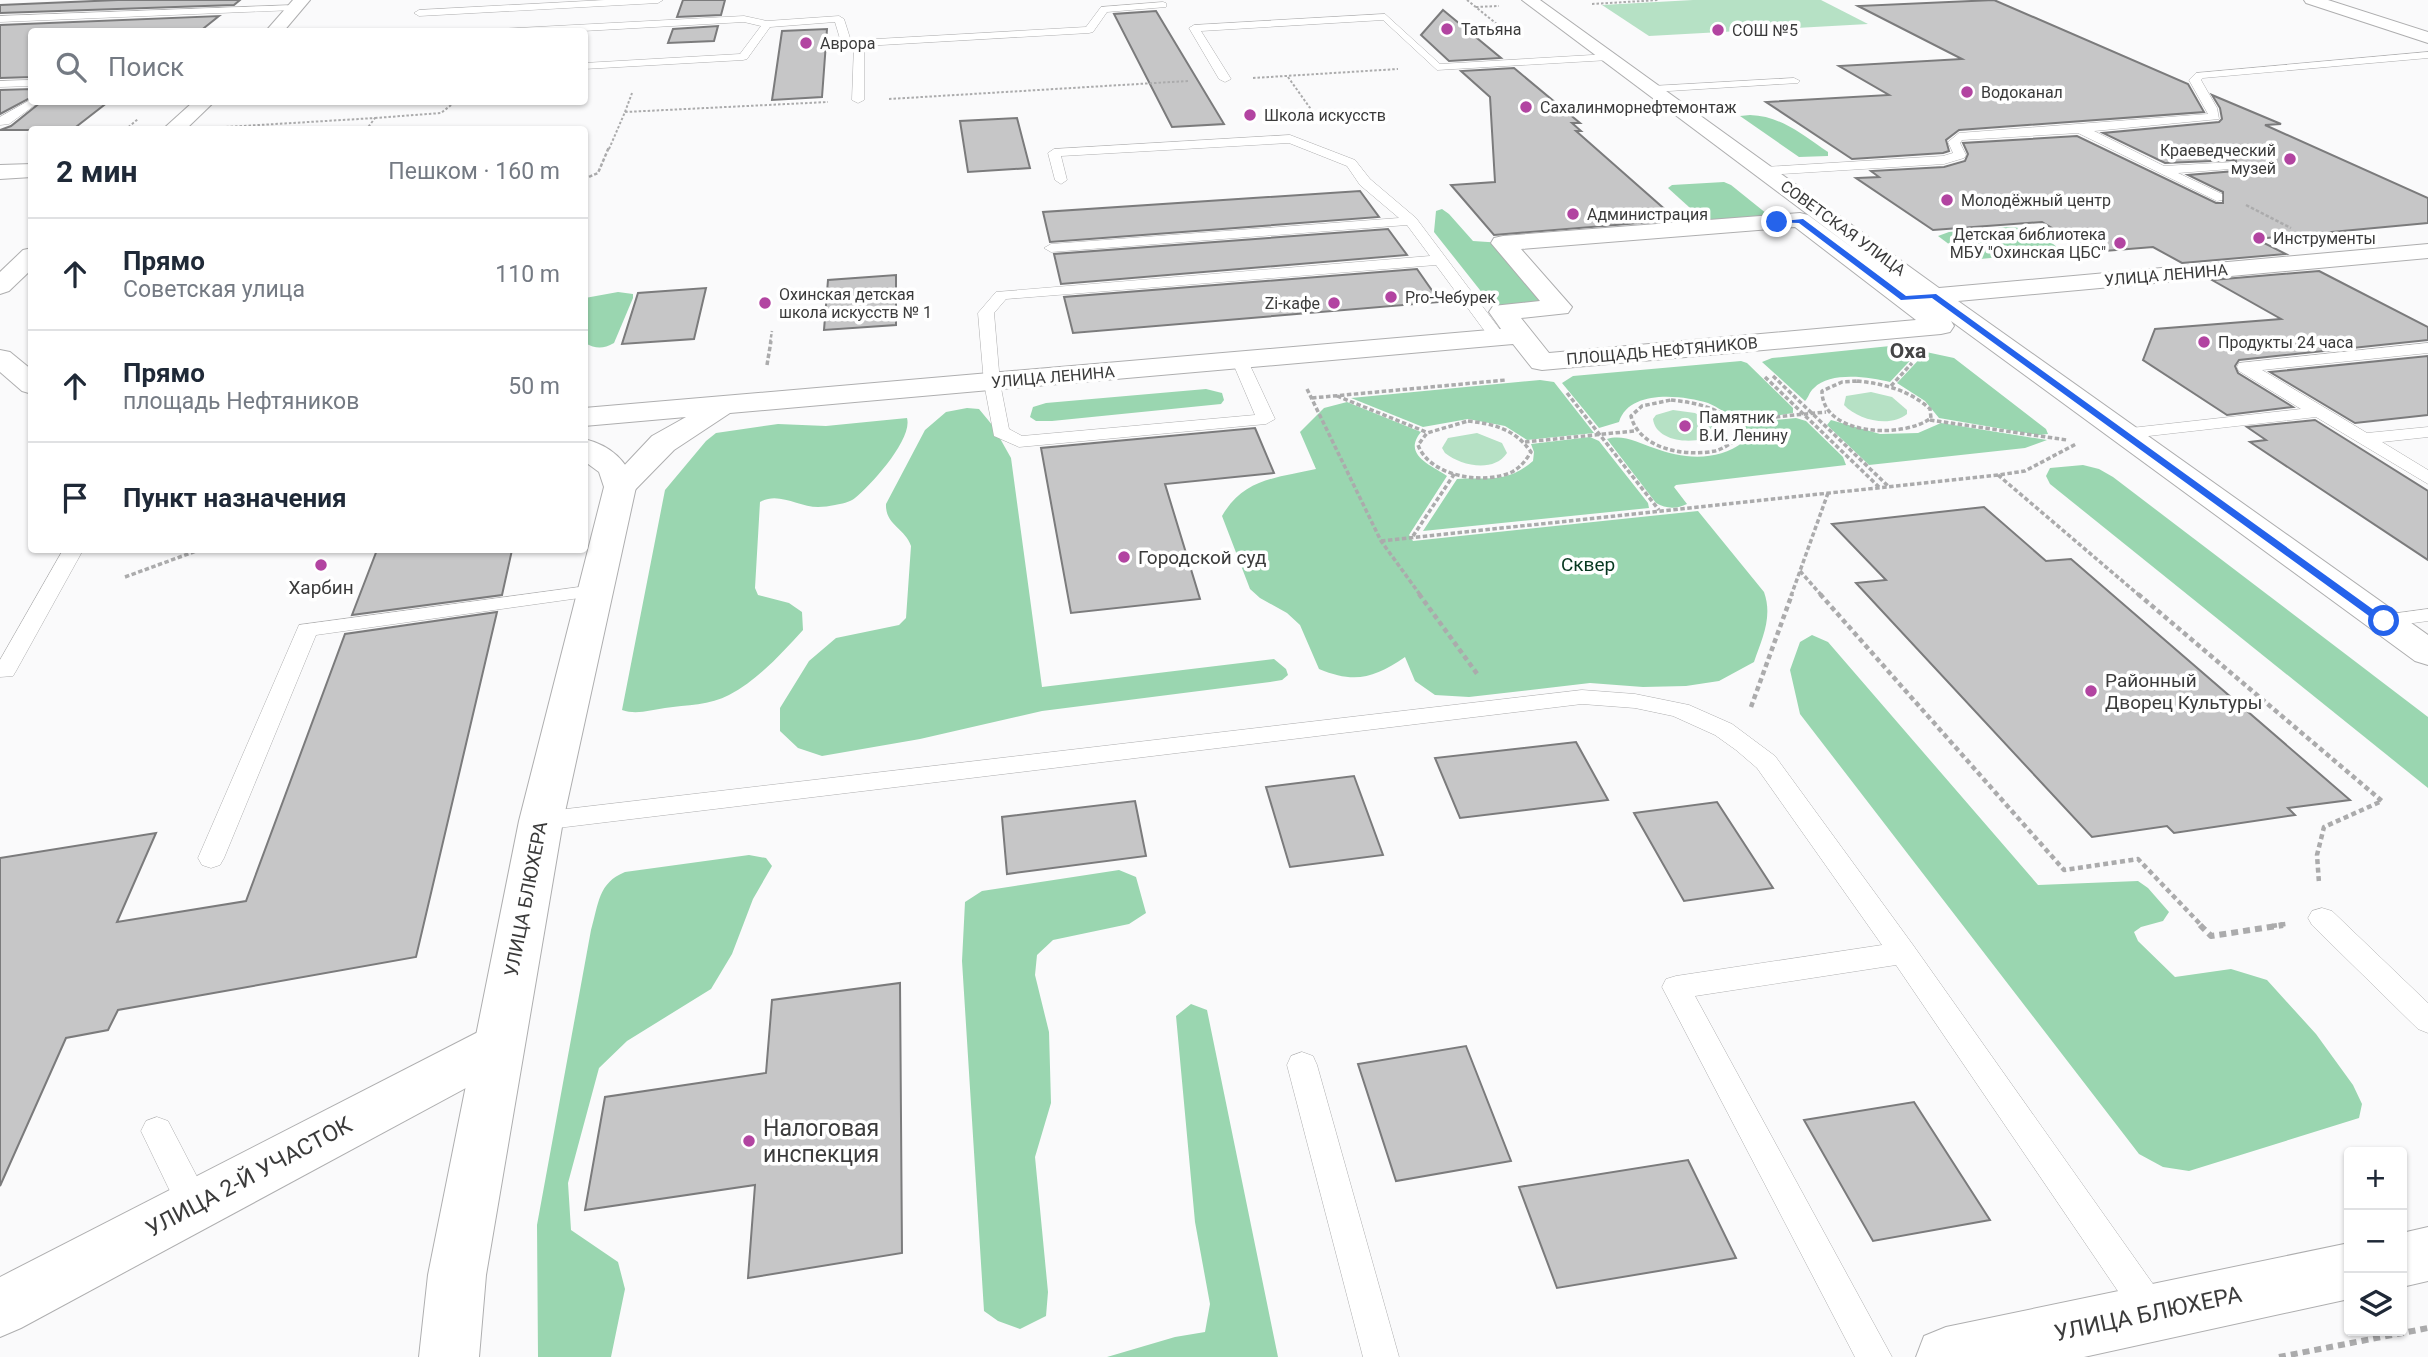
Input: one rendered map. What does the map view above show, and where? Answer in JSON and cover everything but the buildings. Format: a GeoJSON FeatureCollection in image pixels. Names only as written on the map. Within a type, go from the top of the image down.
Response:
{"type":"FeatureCollection","features":[{"type":"Feature","properties":{"kind":"street","name":"СОВЕТСКАЯ УЛИЦА"},"geometry":{"type":"LineString","coordinates":[[1530,0],[2428,653]]}},
{"type":"Feature","properties":{"kind":"street"},"geometry":{"type":"LineString","coordinates":[[2312,0],[2428,38]]}},
{"type":"Feature","properties":{"kind":"street"},"geometry":{"type":"LineString","coordinates":[[277,28],[298,4]]}},
{"type":"Feature","properties":{"kind":"street"},"geometry":{"type":"LineString","coordinates":[[177,126],[201,105]]}},
{"type":"Feature","properties":{"kind":"street"},"geometry":{"type":"LineString","coordinates":[[0,172],[28,170]]}},
{"type":"Feature","properties":{"kind":"street","name":"ПЛОЩАДЬ НЕФТЯНИКОВ"},"geometry":{"type":"LineString","coordinates":[[1800,220],[1904,298],[1941,326],[1542,362],[1509,336],[1502,312],[1559,307],[1503,243],[1800,220]]}},
{"type":"Feature","properties":{"kind":"street","name":"УЛИЦА ЛЕНИНА"},"geometry":{"type":"LineString","coordinates":[[1904,298],[2428,251]]}},
{"type":"Feature","properties":{"kind":"street"},"geometry":{"type":"LineString","coordinates":[[0,286],[28,259]]}},
{"type":"Feature","properties":{"kind":"street","name":"УЛИЦА ЛЕНИНА"},"geometry":{"type":"LineString","coordinates":[[588,417],[1509,336]]}},
{"type":"Feature","properties":{"kind":"street"},"geometry":{"type":"LineString","coordinates":[[0,358],[28,382]]}},
{"type":"Feature","properties":{"kind":"street"},"geometry":{"type":"LineString","coordinates":[[620,487],[663,443],[728,405]]}},
{"type":"Feature","properties":{"kind":"street"},"geometry":{"type":"LineString","coordinates":[[591,451],[607,460],[616,471],[620,487]]}},
{"type":"Feature","properties":{"kind":"street","name":"УЛИЦА БЛЮХЕРА"},"geometry":{"type":"LineString","coordinates":[[449,1357],[457,1275],[541,821],[620,487]]}},
{"type":"Feature","properties":{"kind":"street","name":"УЛИЦА 2-Й УЧАСТОК"},"geometry":{"type":"LineString","coordinates":[[0,1307],[498,1046]]}},
{"type":"Feature","properties":{"kind":"street"},"geometry":{"type":"LineString","coordinates":[[2407,1259],[2428,1254]]}},
{"type":"Feature","properties":{"kind":"street","name":"УЛИЦА БЛЮХЕРА"},"geometry":{"type":"LineString","coordinates":[[1946,1357],[2025,1349],[2153,1313],[2344,1272]]}},
{"type":"Feature","properties":{"kind":"lane"},"geometry":{"type":"LineString","coordinates":[[430,0],[419,13],[658,0]]}},
{"type":"Feature","properties":{"kind":"lane"},"geometry":{"type":"LineString","coordinates":[[0,19],[111,20],[298,4]]}},
{"type":"Feature","properties":{"kind":"lane"},"geometry":{"type":"LineString","coordinates":[[554,28],[746,14],[766,24],[839,19],[845,40],[859,43],[1089,30],[1104,9],[1165,6]]}},
{"type":"Feature","properties":{"kind":"lane"},"geometry":{"type":"LineString","coordinates":[[1225,79],[1190,26],[1385,17],[1437,67],[1609,57]]}},
{"type":"Feature","properties":{"kind":"lane"},"geometry":{"type":"LineString","coordinates":[[588,66],[743,57],[766,24]]}},
{"type":"Feature","properties":{"kind":"lane"},"geometry":{"type":"LineString","coordinates":[[858,100],[859,43]]}},
{"type":"Feature","properties":{"kind":"lane"},"geometry":{"type":"LineString","coordinates":[[1765,171],[1944,160],[1960,155],[1954,142],[1959,137],[2215,117],[2197,88],[2195,80],[2200,75],[2428,55]]}},
{"type":"Feature","properties":{"kind":"lane"},"geometry":{"type":"LineString","coordinates":[[1653,89],[1794,81]]}},
{"type":"Feature","properties":{"kind":"lane"},"geometry":{"type":"LineString","coordinates":[[0,84],[28,83]]}},
{"type":"Feature","properties":{"kind":"lane"},"geometry":{"type":"LineString","coordinates":[[0,121],[5,121],[29,105]]}},
{"type":"Feature","properties":{"kind":"lane"},"geometry":{"type":"LineString","coordinates":[[2080,129],[2217,197]]}},
{"type":"Feature","properties":{"kind":"lane"},"geometry":{"type":"LineString","coordinates":[[1061,180],[1054,153],[1290,139],[1351,163],[1365,182],[1411,221],[1439,260],[1509,336]]}},
{"type":"Feature","properties":{"kind":"lane"},"geometry":{"type":"LineString","coordinates":[[2162,170],[2230,164]]}},
{"type":"Feature","properties":{"kind":"lane"},"geometry":{"type":"LineString","coordinates":[[1051,248],[1411,221]]}},
{"type":"Feature","properties":{"kind":"lane"},"geometry":{"type":"LineString","coordinates":[[1240,361],[1266,419],[1019,442],[1000,432],[992,383],[986,313],[1001,295],[1439,260]]}},
{"type":"Feature","properties":{"kind":"lane"},"geometry":{"type":"LineString","coordinates":[[2428,348],[2245,367],[2428,478]]}},
{"type":"Feature","properties":{"kind":"lane"},"geometry":{"type":"LineString","coordinates":[[2122,433],[2318,412]]}},
{"type":"Feature","properties":{"kind":"lane"},"geometry":{"type":"LineString","coordinates":[[2364,439],[2428,432]]}},
{"type":"Feature","properties":{"kind":"lane"},"geometry":{"type":"LineString","coordinates":[[5,671],[71,553]]}},
{"type":"Feature","properties":{"kind":"lane"},"geometry":{"type":"LineString","coordinates":[[211,858],[307,630],[594,591]]}},
{"type":"Feature","properties":{"kind":"lane"},"geometry":{"type":"LineString","coordinates":[[2384,621],[2428,615]]}},
{"type":"Feature","properties":{"kind":"lane"},"geometry":{"type":"LineString","coordinates":[[541,821],[1582,697],[1631,699],[1712,720],[1740,738],[1766,762],[1903,953],[2153,1313]]}},
{"type":"Feature","properties":{"kind":"lane"},"geometry":{"type":"LineString","coordinates":[[2322,918],[2428,1021]]}},
{"type":"Feature","properties":{"kind":"lane"},"geometry":{"type":"LineString","coordinates":[[1874,1357],[1676,987],[1903,953]]}},
{"type":"Feature","properties":{"kind":"lane"},"geometry":{"type":"LineString","coordinates":[[1302,1065],[1381,1357]]}},
{"type":"Feature","properties":{"kind":"lane"},"geometry":{"type":"LineString","coordinates":[[157,1131],[194,1205]]}},
{"type":"Feature","properties":{"kind":"path"},"geometry":{"type":"LineString","coordinates":[[1467,0],[1513,38]]}},
{"type":"Feature","properties":{"kind":"path"},"geometry":{"type":"LineString","coordinates":[[1588,4],[1659,0]]}},
{"type":"Feature","properties":{"kind":"path"},"geometry":{"type":"LineString","coordinates":[[1475,7],[1504,5]]}},
{"type":"Feature","properties":{"kind":"path"},"geometry":{"type":"LineString","coordinates":[[588,177],[598,173],[625,112],[1437,67]]}},
{"type":"Feature","properties":{"kind":"path"},"geometry":{"type":"LineString","coordinates":[[235,126],[440,113],[452,105]]}},
{"type":"Feature","properties":{"kind":"path"},"geometry":{"type":"LineString","coordinates":[[369,126],[375,118]]}},
{"type":"Feature","properties":{"kind":"path"},"geometry":{"type":"LineString","coordinates":[[766,369],[772,331]]}},
{"type":"Feature","properties":{"kind":"path"},"geometry":{"type":"LineString","coordinates":[[1736,345],[1888,486]]}},
{"type":"Feature","properties":{"kind":"path"},"geometry":{"type":"LineString","coordinates":[[1736,345],[1879,487]]}},
{"type":"Feature","properties":{"kind":"path"},"geometry":{"type":"LineString","coordinates":[[1303,380],[1381,541],[1501,706]]}},
{"type":"Feature","properties":{"kind":"path"},"geometry":{"type":"LineString","coordinates":[[1857,381],[1891,386],[1908,392],[1930,409],[1929,420],[1926,425],[1914,430],[1877,431],[1842,421],[1827,412],[1819,398],[1822,391],[1842,382],[1857,381]]}},
{"type":"Feature","properties":{"kind":"path"},"geometry":{"type":"LineString","coordinates":[[1561,386],[1659,511]]}},
{"type":"Feature","properties":{"kind":"path"},"geometry":{"type":"LineString","coordinates":[[1312,398],[1336,396],[1426,432]]}},
{"type":"Feature","properties":{"kind":"path"},"geometry":{"type":"LineString","coordinates":[[1671,400],[1705,405],[1721,411],[1734,421],[1740,429],[1739,438],[1732,446],[1702,453],[1662,448],[1647,441],[1634,431],[1629,417],[1634,410],[1656,401],[1671,400]]}},
{"type":"Feature","properties":{"kind":"path"},"geometry":{"type":"LineString","coordinates":[[1734,421],[1827,412]]}},
{"type":"Feature","properties":{"kind":"path"},"geometry":{"type":"LineString","coordinates":[[1381,541],[1998,475],[2025,471],[2080,442],[1929,420]]}},
{"type":"Feature","properties":{"kind":"path"},"geometry":{"type":"LineString","coordinates":[[1451,422],[1485,423],[1516,433],[1531,452],[1528,461],[1519,469],[1485,477],[1455,473],[1433,465],[1423,457],[1419,448],[1420,439],[1426,432],[1451,422]]}},
{"type":"Feature","properties":{"kind":"path"},"geometry":{"type":"LineString","coordinates":[[1525,442],[1634,431]]}},
{"type":"Feature","properties":{"kind":"path"},"geometry":{"type":"LineString","coordinates":[[1412,537],[1455,473]]}},
{"type":"Feature","properties":{"kind":"path"},"geometry":{"type":"LineString","coordinates":[[1800,571],[2064,870],[2138,859],[2211,936],[2322,918],[2316,867],[2318,841],[2324,827],[2382,802],[1998,475]]}},
{"type":"Feature","properties":{"kind":"path"},"geometry":{"type":"LineString","coordinates":[[1740,738],[1828,493]]}},
{"type":"Feature","properties":{"kind":"path"},"geometry":{"type":"LineString","coordinates":[[125,577],[192,553]]}},
{"type":"Feature","properties":{"kind":"path"},"geometry":{"type":"LineString","coordinates":[[2279,1357],[2428,1328]]}},
{"type":"Feature","properties":{"kind":"green space"},"geometry":{"type":"Polygon","coordinates":[[[1693,0],[1821,0],[1868,24],[1649,36],[1602,5],[1693,0]]]}},
{"type":"Feature","properties":{"kind":"green space"},"geometry":{"type":"Polygon","coordinates":[[[1740,116],[1770,118],[1788,126],[1828,152],[1828,156],[1799,157],[1740,116]]]}},
{"type":"Feature","properties":{"kind":"green space"},"geometry":{"type":"Polygon","coordinates":[[[1724,182],[1777,222],[1711,227],[1668,188],[1672,185],[1724,182]]]}},
{"type":"Feature","properties":{"kind":"green space"},"geometry":{"type":"Polygon","coordinates":[[[1442,209],[1473,241],[1503,243],[1559,307],[1495,309],[1434,232],[1436,211],[1442,209]]]}},
{"type":"Feature","properties":{"kind":"green space"},"geometry":{"type":"Polygon","coordinates":[[[2009,227],[2023,229],[2047,239],[2058,248],[2057,252],[1980,259],[1962,254],[1938,236],[1949,232],[2009,227]]]}},
{"type":"Feature","properties":{"kind":"green space"},"geometry":{"type":"Polygon","coordinates":[[[618,292],[633,294],[614,343],[600,348],[588,344],[588,297],[618,292]]]}},
{"type":"Feature","properties":{"kind":"green space"},"geometry":{"type":"Polygon","coordinates":[[[1900,345],[1920,350],[1890,382],[1861,377],[1830,379],[1814,388],[1805,401],[1762,362],[1772,358],[1900,345]]]}},
{"type":"Feature","properties":{"kind":"green space"},"geometry":{"type":"Polygon","coordinates":[[[1926,352],[1954,358],[2046,429],[2048,434],[2039,435],[1939,418],[1925,401],[1897,383],[1926,352]]]}},
{"type":"Feature","properties":{"kind":"green space"},"geometry":{"type":"Polygon","coordinates":[[[1741,361],[1747,363],[1793,408],[1793,413],[1743,418],[1697,400],[1658,397],[1633,404],[1619,422],[1599,428],[1562,383],[1573,376],[1741,361]]]}},
{"type":"Feature","properties":{"kind":"green space"},"geometry":{"type":"Polygon","coordinates":[[[1540,380],[1554,382],[1594,433],[1527,440],[1505,426],[1468,419],[1423,427],[1351,398],[1540,380]]]}},
{"type":"Feature","properties":{"kind":"green space"},"geometry":{"type":"Polygon","coordinates":[[[1206,389],[1222,393],[1224,400],[1221,404],[1052,421],[1036,421],[1030,417],[1033,407],[1046,403],[1206,389]]]}},
{"type":"Feature","properties":{"kind":"green space"},"geometry":{"type":"Polygon","coordinates":[[[1871,392],[1892,397],[1907,410],[1907,414],[1892,421],[1874,420],[1857,415],[1844,405],[1846,396],[1871,392]]]}},
{"type":"Feature","properties":{"kind":"green space","name":"Сквер"},"geometry":{"type":"Polygon","coordinates":[[[1347,402],[1421,432],[1416,440],[1417,453],[1447,476],[1409,535],[1413,541],[1698,511],[1764,592],[1767,619],[1754,662],[1719,681],[1686,686],[1643,687],[1590,683],[1469,697],[1435,695],[1415,681],[1405,657],[1384,670],[1364,676],[1343,676],[1319,669],[1300,625],[1287,613],[1260,598],[1250,589],[1222,516],[1240,494],[1251,487],[1275,478],[1316,469],[1300,432],[1324,408],[1347,402]]]}},
{"type":"Feature","properties":{"kind":"green space"},"geometry":{"type":"Polygon","coordinates":[[[979,409],[993,426],[1011,458],[1042,687],[1274,659],[1286,669],[1288,675],[1282,680],[1270,682],[1042,711],[920,739],[822,756],[798,748],[780,731],[780,708],[809,661],[836,638],[899,625],[906,618],[911,546],[889,517],[886,504],[925,430],[946,412],[979,409]]]}},
{"type":"Feature","properties":{"kind":"green space"},"geometry":{"type":"Polygon","coordinates":[[[1673,410],[1695,413],[1715,425],[1715,434],[1689,441],[1670,438],[1656,427],[1653,419],[1656,415],[1673,410]]]}},
{"type":"Feature","properties":{"kind":"green space"},"geometry":{"type":"Polygon","coordinates":[[[907,418],[904,438],[889,461],[853,499],[820,507],[774,498],[760,502],[755,588],[758,595],[789,603],[802,612],[803,630],[778,657],[740,689],[714,701],[644,712],[622,710],[665,490],[706,441],[716,433],[778,424],[826,426],[907,418]]]}},
{"type":"Feature","properties":{"kind":"green space"},"geometry":{"type":"Polygon","coordinates":[[[1796,418],[1806,421],[1843,457],[1846,465],[1676,485],[1674,487],[1687,504],[1675,507],[1656,503],[1607,439],[1625,438],[1676,455],[1711,456],[1743,442],[1742,423],[1796,418]]]}},
{"type":"Feature","properties":{"kind":"green space"},"geometry":{"type":"Polygon","coordinates":[[[1831,420],[1880,434],[1918,433],[1941,423],[2047,440],[2025,448],[1869,465],[1827,425],[1831,420]]]}},
{"type":"Feature","properties":{"kind":"green space"},"geometry":{"type":"Polygon","coordinates":[[[1477,433],[1502,443],[1507,453],[1494,463],[1477,465],[1452,458],[1442,448],[1448,438],[1477,433]]]}},
{"type":"Feature","properties":{"kind":"green space"},"geometry":{"type":"Polygon","coordinates":[[[1590,437],[1599,441],[1648,503],[1649,508],[1423,531],[1457,479],[1505,476],[1533,461],[1531,444],[1590,437]]]}},
{"type":"Feature","properties":{"kind":"green space"},"geometry":{"type":"Polygon","coordinates":[[[2083,465],[2099,469],[2113,477],[2428,717],[2428,788],[2050,484],[2046,476],[2050,468],[2083,465]]]}},
{"type":"Feature","properties":{"kind":"green space"},"geometry":{"type":"Polygon","coordinates":[[[1812,635],[1828,642],[2038,885],[2138,881],[2148,888],[2169,912],[2163,921],[2141,927],[2134,932],[2138,941],[2175,977],[2231,969],[2267,980],[2316,1034],[2353,1085],[2362,1104],[2359,1118],[2189,1171],[2163,1167],[2139,1154],[1800,714],[1790,670],[1800,642],[1812,635]]]}},
{"type":"Feature","properties":{"kind":"green space"},"geometry":{"type":"Polygon","coordinates":[[[749,855],[766,858],[772,866],[753,899],[732,954],[711,989],[627,1041],[599,1068],[568,1183],[571,1230],[618,1262],[625,1289],[611,1357],[538,1357],[537,1225],[591,930],[601,895],[609,882],[625,872],[749,855]]]}},
{"type":"Feature","properties":{"kind":"green space"},"geometry":{"type":"Polygon","coordinates":[[[1119,870],[1136,877],[1146,913],[1129,924],[1053,940],[1037,955],[1035,975],[1049,1032],[1051,1103],[1035,1157],[1048,1292],[1046,1316],[1020,1329],[998,1321],[984,1311],[962,961],[965,902],[982,891],[1119,870]]]}},
{"type":"Feature","properties":{"kind":"green space"},"geometry":{"type":"Polygon","coordinates":[[[1191,1004],[1207,1010],[1278,1357],[1107,1357],[1175,1337],[1205,1332],[1210,1304],[1195,1222],[1176,1016],[1191,1004]]]}},
{"type":"Feature","properties":{"kind":"place","name":"Татьяна"},"geometry":{"type":"Point","coordinates":[1447,29]}},
{"type":"Feature","properties":{"kind":"place","name":"СОШ №5"},"geometry":{"type":"Point","coordinates":[1718,30]}},
{"type":"Feature","properties":{"kind":"place","name":"Аврора"},"geometry":{"type":"Point","coordinates":[806,43]}},
{"type":"Feature","properties":{"kind":"place","name":"Водоканал"},"geometry":{"type":"Point","coordinates":[1967,92]}},
{"type":"Feature","properties":{"kind":"place","name":"Сахалинморнефтемонтаж"},"geometry":{"type":"Point","coordinates":[1526,107]}},
{"type":"Feature","properties":{"kind":"place","name":"Школа искусств"},"geometry":{"type":"Point","coordinates":[1250,115]}},
{"type":"Feature","properties":{"kind":"place","name":"Краеведческий музей"},"geometry":{"type":"Point","coordinates":[2290,159]}},
{"type":"Feature","properties":{"kind":"place","name":"Молодёжный центр"},"geometry":{"type":"Point","coordinates":[1947,200]}},
{"type":"Feature","properties":{"kind":"place","name":"Администрация"},"geometry":{"type":"Point","coordinates":[1573,214]}},
{"type":"Feature","properties":{"kind":"place","name":"Инструменты"},"geometry":{"type":"Point","coordinates":[2259,238]}},
{"type":"Feature","properties":{"kind":"place","name":"Детская библиотека МБУ \"Охинская ЦБС\""},"geometry":{"type":"Point","coordinates":[2120,243]}},
{"type":"Feature","properties":{"kind":"place","name":"Pro-Чебурек"},"geometry":{"type":"Point","coordinates":[1391,297]}},
{"type":"Feature","properties":{"kind":"place","name":"Охинская детская школа искусств № 1"},"geometry":{"type":"Point","coordinates":[765,303]}},
{"type":"Feature","properties":{"kind":"place","name":"Zi-кафе"},"geometry":{"type":"Point","coordinates":[1334,303]}},
{"type":"Feature","properties":{"kind":"place","name":"Продукты 24 часа"},"geometry":{"type":"Point","coordinates":[2204,342]}},
{"type":"Feature","properties":{"kind":"place","name":"Памятник В.И. Ленину"},"geometry":{"type":"Point","coordinates":[1685,426]}},
{"type":"Feature","properties":{"kind":"place","name":"Городской суд"},"geometry":{"type":"Point","coordinates":[1124,557]}},
{"type":"Feature","properties":{"kind":"place","name":"Харбин"},"geometry":{"type":"Point","coordinates":[321,565]}},
{"type":"Feature","properties":{"kind":"place","name":"Районный Дворец Культуры"},"geometry":{"type":"Point","coordinates":[2091,691]}},
{"type":"Feature","properties":{"kind":"place","name":"Налоговая инспекция"},"geometry":{"type":"Point","coordinates":[749,1141]}},
{"type":"Feature","properties":{"kind":"district","name":"Оха"},"geometry":{"type":"Point","coordinates":[1908,351]}},
{"type":"Feature","properties":{"kind":"route"},"geometry":{"type":"LineString","coordinates":[[1777,222],[1800,220],[1904,298],[1934,296],[2384,621]]}}]}
